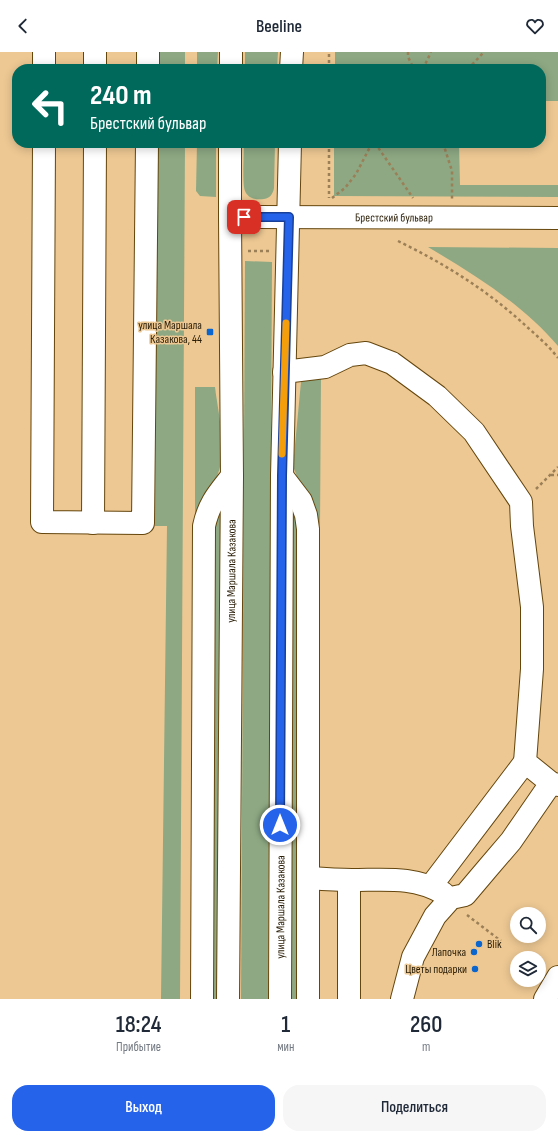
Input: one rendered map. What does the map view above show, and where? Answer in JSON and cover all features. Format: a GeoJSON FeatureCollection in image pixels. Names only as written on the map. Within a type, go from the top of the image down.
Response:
{"type":"FeatureCollection","features":[{"type":"Feature","properties":{"kind":"main road"},"geometry":{"type":"LineString","coordinates":[[44,52],[44,64]]}},
{"type":"Feature","properties":{"kind":"main road"},"geometry":{"type":"LineString","coordinates":[[95,52],[95,64]]}},
{"type":"Feature","properties":{"kind":"main road"},"geometry":{"type":"LineString","coordinates":[[148,52],[148,64]]}},
{"type":"Feature","properties":{"kind":"main road"},"geometry":{"type":"LineString","coordinates":[[231,52],[231,64]]}},
{"type":"Feature","properties":{"kind":"main road"},"geometry":{"type":"LineString","coordinates":[[291,64],[292,52]]}},
{"type":"Feature","properties":{"kind":"main road"},"geometry":{"type":"LineString","coordinates":[[44,148],[42,522],[144,523],[147,148]]}},
{"type":"Feature","properties":{"kind":"main road"},"geometry":{"type":"LineString","coordinates":[[93,522],[95,148]]}},
{"type":"Feature","properties":{"kind":"main road","name":"улица Маршала Казакова"},"geometry":{"type":"LineString","coordinates":[[228,999],[232,476],[230,148]]}},
{"type":"Feature","properties":{"kind":"main road","name":"улица Маршала Казакова"},"geometry":{"type":"LineString","coordinates":[[280,999],[282,476],[290,148]]}},
{"type":"Feature","properties":{"kind":"main road","name":"Брестский бульвар"},"geometry":{"type":"LineString","coordinates":[[230,217],[558,218]]}},
{"type":"Feature","properties":{"kind":"main road"},"geometry":{"type":"LineString","coordinates":[[284,372],[326,367],[350,356],[366,353],[392,363],[437,396],[474,432],[521,502],[522,526],[532,607],[532,669],[525,762],[431,886]]}},
{"type":"Feature","properties":{"kind":"main road"},"geometry":{"type":"LineString","coordinates":[[202,999],[204,526],[208,511],[214,500],[232,476]]}},
{"type":"Feature","properties":{"kind":"main road"},"geometry":{"type":"LineString","coordinates":[[282,476],[301,501],[306,515],[308,529],[308,999]]}},
{"type":"Feature","properties":{"kind":"main road"},"geometry":{"type":"LineString","coordinates":[[402,999],[413,957],[435,916],[451,898],[465,895],[511,840],[554,784],[525,762]]}},
{"type":"Feature","properties":{"kind":"main road"},"geometry":{"type":"LineString","coordinates":[[309,878],[349,880],[413,880],[431,886],[451,898]]}},
{"type":"Feature","properties":{"kind":"main road"},"geometry":{"type":"LineString","coordinates":[[349,880],[349,999]]}},
{"type":"Feature","properties":{"kind":"main road"},"geometry":{"type":"LineString","coordinates":[[545,999],[558,977]]}},
{"type":"Feature","properties":{"kind":"path"},"geometry":{"type":"LineString","coordinates":[[329,52],[329,64]]}},
{"type":"Feature","properties":{"kind":"path"},"geometry":{"type":"LineString","coordinates":[[408,52],[408,57],[412,64]]}},
{"type":"Feature","properties":{"kind":"path"},"geometry":{"type":"LineString","coordinates":[[425,64],[431,52]]}},
{"type":"Feature","properties":{"kind":"path"},"geometry":{"type":"LineString","coordinates":[[473,64],[484,52]]}},
{"type":"Feature","properties":{"kind":"path"},"geometry":{"type":"LineString","coordinates":[[329,148],[329,201],[345,188],[371,148]]}},
{"type":"Feature","properties":{"kind":"path"},"geometry":{"type":"LineString","coordinates":[[378,148],[414,200]]}},
{"type":"Feature","properties":{"kind":"path"},"geometry":{"type":"LineString","coordinates":[[445,148],[452,171],[452,200]]}},
{"type":"Feature","properties":{"kind":"path"},"geometry":{"type":"LineString","coordinates":[[398,241],[463,276],[510,312],[550,348],[558,358]]}},
{"type":"Feature","properties":{"kind":"path"},"geometry":{"type":"LineString","coordinates":[[245,250],[272,251]]}},
{"type":"Feature","properties":{"kind":"path"},"geometry":{"type":"LineString","coordinates":[[521,502],[558,467]]}},
{"type":"Feature","properties":{"kind":"path"},"geometry":{"type":"LineString","coordinates":[[551,475],[558,475]]}},
{"type":"Feature","properties":{"kind":"path"},"geometry":{"type":"LineString","coordinates":[[451,898],[466,914],[502,941]]}},
{"type":"Feature","properties":{"kind":"green space"},"geometry":{"type":"Polygon","coordinates":[[[158,52],[185,52],[185,64],[158,64],[158,52]]]}},
{"type":"Feature","properties":{"kind":"green space"},"geometry":{"type":"Polygon","coordinates":[[[197,52],[218,52],[217,64],[197,64],[197,52]]]}},
{"type":"Feature","properties":{"kind":"green space"},"geometry":{"type":"Polygon","coordinates":[[[245,52],[278,52],[277,64],[245,64],[245,52]]]}},
{"type":"Feature","properties":{"kind":"green space"},"geometry":{"type":"Polygon","coordinates":[[[335,52],[558,52],[558,101],[546,101],[546,64],[335,64],[335,52]]]}},
{"type":"Feature","properties":{"kind":"green space"},"geometry":{"type":"Polygon","coordinates":[[[157,148],[185,148],[180,999],[161,999],[167,526],[155,526],[157,148]]]}},
{"type":"Feature","properties":{"kind":"green space"},"geometry":{"type":"Polygon","coordinates":[[[197,148],[216,148],[216,197],[200,196],[196,191],[197,148]]]}},
{"type":"Feature","properties":{"kind":"green space"},"geometry":{"type":"Polygon","coordinates":[[[244,148],[275,148],[274,188],[273,192],[268,198],[258,199],[248,196],[244,187],[244,148]]]}},
{"type":"Feature","properties":{"kind":"green space"},"geometry":{"type":"Polygon","coordinates":[[[334,148],[459,148],[460,185],[558,185],[558,197],[334,196],[334,148]]]}},
{"type":"Feature","properties":{"kind":"green space"},"geometry":{"type":"Polygon","coordinates":[[[428,247],[558,248],[558,346],[529,317],[497,291],[428,247]]]}},
{"type":"Feature","properties":{"kind":"green space"},"geometry":{"type":"Polygon","coordinates":[[[245,261],[272,262],[268,999],[241,999],[245,261]]]}},
{"type":"Feature","properties":{"kind":"green space"},"geometry":{"type":"Polygon","coordinates":[[[321,376],[320,527],[315,507],[299,482],[293,466],[301,382],[310,378],[321,376]]]}},
{"type":"Feature","properties":{"kind":"green space"},"geometry":{"type":"Polygon","coordinates":[[[195,387],[215,387],[220,420],[222,455],[217,476],[199,506],[195,517],[195,387]]]}},
{"type":"Feature","properties":{"kind":"green space"},"geometry":{"type":"Polygon","coordinates":[[[222,508],[219,999],[212,999],[214,525],[222,508]]]}},
{"type":"Feature","properties":{"kind":"green space"},"geometry":{"type":"Polygon","coordinates":[[[292,510],[294,511],[300,529],[297,999],[289,999],[292,510]]]}},
{"type":"Feature","properties":{"kind":"slow traffic"},"geometry":{"type":"LineString","coordinates":[[282,454],[286,323]]}},
{"type":"Feature","properties":{"kind":"place","name":"улица Маршала Казакова, 44"},"geometry":{"type":"Point","coordinates":[210,332]}},
{"type":"Feature","properties":{"kind":"place","name":"Blik"},"geometry":{"type":"Point","coordinates":[479,944]}},
{"type":"Feature","properties":{"kind":"place","name":"Лапочка"},"geometry":{"type":"Point","coordinates":[474,952]}},
{"type":"Feature","properties":{"kind":"place","name":"Цветы подарки"},"geometry":{"type":"Point","coordinates":[475,969]}},
{"type":"Feature","properties":{"kind":"route"},"geometry":{"type":"LineString","coordinates":[[244,217],[289,217],[282,476],[280,825]]}}]}
